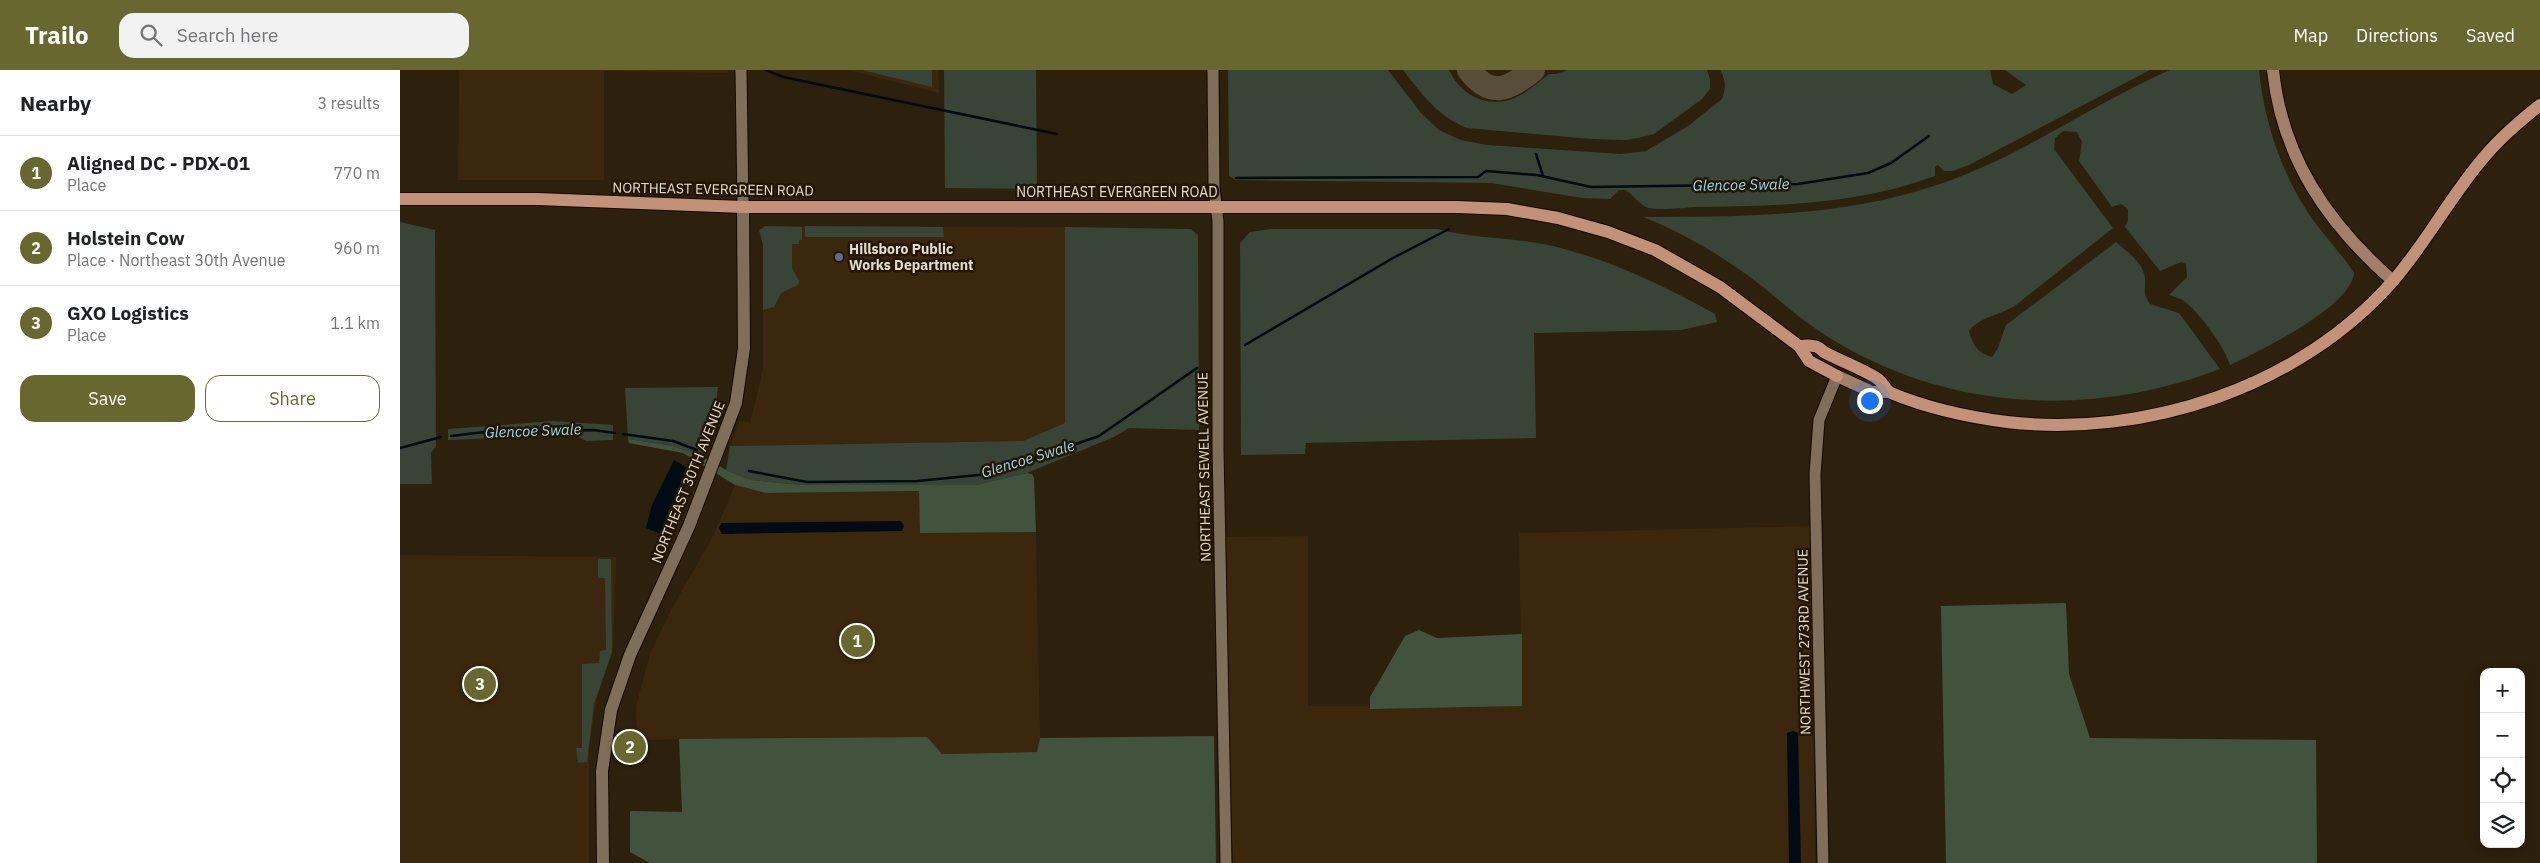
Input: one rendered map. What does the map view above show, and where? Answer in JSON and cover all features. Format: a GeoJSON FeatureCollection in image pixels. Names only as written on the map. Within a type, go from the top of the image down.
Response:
{"type":"FeatureCollection","features":[{"type":"Feature","properties":{"kind":"main road"},"geometry":{"type":"LineString","coordinates":[[2273,70],[2284,125],[2316,196],[2349,239],[2393,281]]}},
{"type":"Feature","properties":{"kind":"main road","name":"NORTHEAST EVERGREEN ROAD"},"geometry":{"type":"LineString","coordinates":[[400,199],[537,199],[743,207],[1481,207],[1558,218],[1631,240],[1677,261],[1720,287],[1799,346],[1809,361],[1872,392],[1888,392],[1943,410],[2007,422],[2075,424],[2144,416],[2192,405],[2268,376],[2298,358],[2340,329],[2393,281],[2484,156],[2540,105]]}},
{"type":"Feature","properties":{"kind":"main road","name":"NORTHEAST EVERGREEN ROAD"},"geometry":{"type":"LineString","coordinates":[[1799,346],[1814,346],[1879,380],[1888,392]]}},
{"type":"Feature","properties":{"kind":"street","name":"NORTHEAST 30TH AVENUE"},"geometry":{"type":"LineString","coordinates":[[603,863],[602,771],[611,710],[630,655],[696,511],[730,422],[738,393],[744,348],[742,70]]}},
{"type":"Feature","properties":{"kind":"street","name":"NORTHEAST SEWELL AVENUE"},"geometry":{"type":"LineString","coordinates":[[1213,70],[1226,863]]}},
{"type":"Feature","properties":{"kind":"street","name":"NORTHWEST 273RD AVENUE"},"geometry":{"type":"LineString","coordinates":[[1824,863],[1815,474],[1819,420],[1837,376]]}},
{"type":"Feature","properties":{"kind":"shaded area"},"geometry":{"type":"Polygon","coordinates":[[[459,70],[728,70],[728,73],[604,71],[604,180],[458,180],[459,70]]]}},
{"type":"Feature","properties":{"kind":"shaded area"},"geometry":{"type":"Polygon","coordinates":[[[848,70],[938,70],[939,93],[848,70]]]}},
{"type":"Feature","properties":{"kind":"shaded area"},"geometry":{"type":"Polygon","coordinates":[[[765,226],[1065,227],[1066,423],[1023,441],[730,446],[740,420],[750,423],[763,369],[763,245],[759,230],[765,226]]]}},
{"type":"Feature","properties":{"kind":"shaded area"},"geometry":{"type":"Polygon","coordinates":[[[674,460],[691,470],[678,501],[673,503],[664,524],[666,529],[663,535],[646,528],[652,505],[674,460]]]}},
{"type":"Feature","properties":{"kind":"shaded area"},"geometry":{"type":"Polygon","coordinates":[[[735,485],[766,493],[919,491],[921,533],[1036,532],[1040,738],[1038,752],[942,754],[927,737],[637,740],[636,706],[650,654],[672,608],[713,536],[735,485]]]}},
{"type":"Feature","properties":{"kind":"shaded area"},"geometry":{"type":"Polygon","coordinates":[[[901,521],[904,526],[902,531],[722,534],[719,528],[721,523],[901,521]]]}},
{"type":"Feature","properties":{"kind":"shaded area"},"geometry":{"type":"Polygon","coordinates":[[[1812,526],[1815,863],[1233,863],[1222,537],[1308,536],[1308,706],[1522,706],[1519,533],[1812,526]]]}},
{"type":"Feature","properties":{"kind":"shaded area"},"geometry":{"type":"Polygon","coordinates":[[[400,555],[616,557],[613,650],[597,698],[589,747],[589,863],[400,863],[400,555]]]}},
{"type":"Feature","properties":{"kind":"shaded area"},"geometry":{"type":"Polygon","coordinates":[[[1793,731],[1798,733],[1801,863],[1789,863],[1787,733],[1793,731]]]}},
{"type":"Feature","properties":{"kind":"green space"},"geometry":{"type":"Polygon","coordinates":[[[862,70],[932,70],[932,87],[862,70]]]}},
{"type":"Feature","properties":{"kind":"green space"},"geometry":{"type":"Polygon","coordinates":[[[944,70],[1036,70],[1037,189],[945,188],[944,70]]]}},
{"type":"Feature","properties":{"kind":"green space"},"geometry":{"type":"Polygon","coordinates":[[[1228,70],[1388,70],[1421,113],[1439,130],[1461,140],[1487,145],[1621,154],[1646,151],[1688,126],[1722,99],[1725,84],[1720,70],[1990,70],[1993,84],[2012,94],[2026,85],[2005,70],[2150,70],[1969,165],[1953,171],[1944,171],[1938,165],[1935,167],[1935,176],[1906,186],[1876,193],[1816,202],[1662,209],[1646,207],[1625,190],[1619,190],[1610,199],[1582,198],[1491,183],[1236,180],[1229,176],[1228,70]]]}},
{"type":"Feature","properties":{"kind":"green space"},"geometry":{"type":"Polygon","coordinates":[[[1403,70],[1449,70],[1462,88],[1479,99],[1489,102],[1510,100],[1525,93],[1549,74],[1568,70],[1707,70],[1710,79],[1710,89],[1702,99],[1654,134],[1626,140],[1591,139],[1467,128],[1447,117],[1431,104],[1403,70]]]}},
{"type":"Feature","properties":{"kind":"green space"},"geometry":{"type":"Polygon","coordinates":[[[2170,70],[2259,70],[2269,126],[2281,161],[2307,211],[2354,273],[2349,286],[2338,300],[2302,326],[2262,350],[2230,365],[2217,340],[2197,313],[2184,301],[2169,295],[2187,277],[2186,264],[2181,262],[2160,271],[2125,227],[2128,220],[2128,209],[2121,204],[2112,207],[2079,161],[2082,142],[2077,132],[2063,131],[2055,138],[2054,149],[2113,228],[2016,305],[1979,322],[1969,331],[1976,348],[1992,357],[1998,348],[2006,325],[2116,242],[2134,258],[2144,272],[2145,294],[2150,304],[2179,313],[2220,369],[2170,385],[2118,396],[2066,400],[2015,399],[1964,392],[1914,378],[1865,358],[1819,331],[1749,276],[1720,257],[1675,231],[1643,217],[1765,215],[1805,212],[1846,207],[1925,189],[1990,164],[2170,70]]]}},
{"type":"Feature","properties":{"kind":"green space"},"geometry":{"type":"Polygon","coordinates":[[[400,222],[435,230],[436,446],[431,453],[432,484],[400,484],[400,222]]]}},
{"type":"Feature","properties":{"kind":"green space"},"geometry":{"type":"Polygon","coordinates":[[[765,226],[802,227],[802,240],[799,240],[799,244],[792,244],[792,268],[799,281],[798,285],[781,293],[774,307],[763,310],[763,245],[759,230],[765,226]]]}},
{"type":"Feature","properties":{"kind":"green space"},"geometry":{"type":"Polygon","coordinates":[[[805,226],[943,227],[944,237],[805,237],[805,226]]]}},
{"type":"Feature","properties":{"kind":"green space"},"geometry":{"type":"Polygon","coordinates":[[[1065,227],[1191,229],[1198,235],[1199,430],[1129,428],[1114,437],[1027,473],[976,485],[802,485],[750,480],[726,470],[730,446],[1023,441],[1065,423],[1065,227]]]}},
{"type":"Feature","properties":{"kind":"green space"},"geometry":{"type":"Polygon","coordinates":[[[1270,229],[1438,229],[1465,235],[1548,245],[1592,257],[1655,283],[1715,314],[1717,322],[1681,330],[1534,333],[1536,438],[1306,443],[1305,454],[1241,455],[1240,243],[1250,232],[1270,229]]]}},
{"type":"Feature","properties":{"kind":"green space"},"geometry":{"type":"Polygon","coordinates":[[[718,387],[714,428],[704,457],[673,446],[628,439],[625,388],[718,387]]]}},
{"type":"Feature","properties":{"kind":"green space"},"geometry":{"type":"Polygon","coordinates":[[[553,421],[613,425],[613,440],[586,441],[575,435],[448,440],[448,429],[553,421]]]}},
{"type":"Feature","properties":{"kind":"green space"},"geometry":{"type":"Polygon","coordinates":[[[628,439],[673,446],[704,457],[726,470],[750,480],[802,485],[976,485],[1027,473],[1032,474],[1034,478],[1036,532],[920,533],[919,491],[766,493],[735,485],[683,453],[629,443],[628,439]]]}},
{"type":"Feature","properties":{"kind":"green space"},"geometry":{"type":"Polygon","coordinates":[[[598,559],[611,559],[612,652],[594,704],[587,762],[578,763],[576,748],[582,748],[582,664],[599,663],[600,651],[606,650],[605,578],[598,578],[598,559]]]}},
{"type":"Feature","properties":{"kind":"green space"},"geometry":{"type":"Polygon","coordinates":[[[2066,603],[2069,674],[2090,738],[2316,740],[2317,863],[1946,863],[1941,606],[2066,603]]]}},
{"type":"Feature","properties":{"kind":"green space"},"geometry":{"type":"Polygon","coordinates":[[[1419,630],[1437,638],[1522,634],[1522,706],[1370,709],[1370,697],[1405,636],[1419,630]]]}},
{"type":"Feature","properties":{"kind":"green space"},"geometry":{"type":"Polygon","coordinates":[[[1214,736],[1216,863],[650,863],[630,852],[630,811],[682,812],[679,739],[927,737],[942,754],[1037,752],[1040,738],[1214,736]]]}},
{"type":"Feature","properties":{"kind":"waterway"},"geometry":{"type":"LineString","coordinates":[[766,70],[783,77],[1057,134]]}},
{"type":"Feature","properties":{"kind":"waterway","name":"Glencoe Swale"},"geometry":{"type":"LineString","coordinates":[[1236,178],[1478,177],[1486,171],[1537,175],[1591,187],[1798,184],[1868,173],[1891,163],[1929,136]]}},
{"type":"Feature","properties":{"kind":"waterway","name":"Glencoe Swale"},"geometry":{"type":"LineString","coordinates":[[1536,154],[1543,176]]}},
{"type":"Feature","properties":{"kind":"waterway","name":"Glencoe Swale"},"geometry":{"type":"LineString","coordinates":[[1245,345],[1393,258],[1449,229]]}},
{"type":"Feature","properties":{"kind":"waterway","name":"Glencoe Swale"},"geometry":{"type":"LineString","coordinates":[[749,471],[807,482],[917,481],[989,474],[1099,436],[1197,368]]}},
{"type":"Feature","properties":{"kind":"waterway","name":"Glencoe Swale"},"geometry":{"type":"LineString","coordinates":[[451,436],[493,431],[593,430],[615,433]]}},
{"type":"Feature","properties":{"kind":"waterway","name":"Glencoe Swale"},"geometry":{"type":"LineString","coordinates":[[623,434],[673,441],[697,450]]}},
{"type":"Feature","properties":{"kind":"waterway","name":"Glencoe Swale"},"geometry":{"type":"LineString","coordinates":[[400,448],[441,437]]}},
{"type":"Feature","properties":{"kind":"taxiway"},"geometry":{"type":"LineString","coordinates":[[1469,70],[1477,79],[1493,88],[1508,86],[1533,70]]}},
{"type":"Feature","properties":{"kind":"place","name":"Hillsboro Public Works Department"},"geometry":{"type":"Point","coordinates":[839,257]}},
{"type":"Feature","properties":{"kind":"place","name":"Aligned DC - PDX-01"},"geometry":{"type":"Point","coordinates":[857,641]}},
{"type":"Feature","properties":{"kind":"place","name":"GXO Logistics"},"geometry":{"type":"Point","coordinates":[480,684]}},
{"type":"Feature","properties":{"kind":"place","name":"Holstein Cow"},"geometry":{"type":"Point","coordinates":[630,747]}}]}
